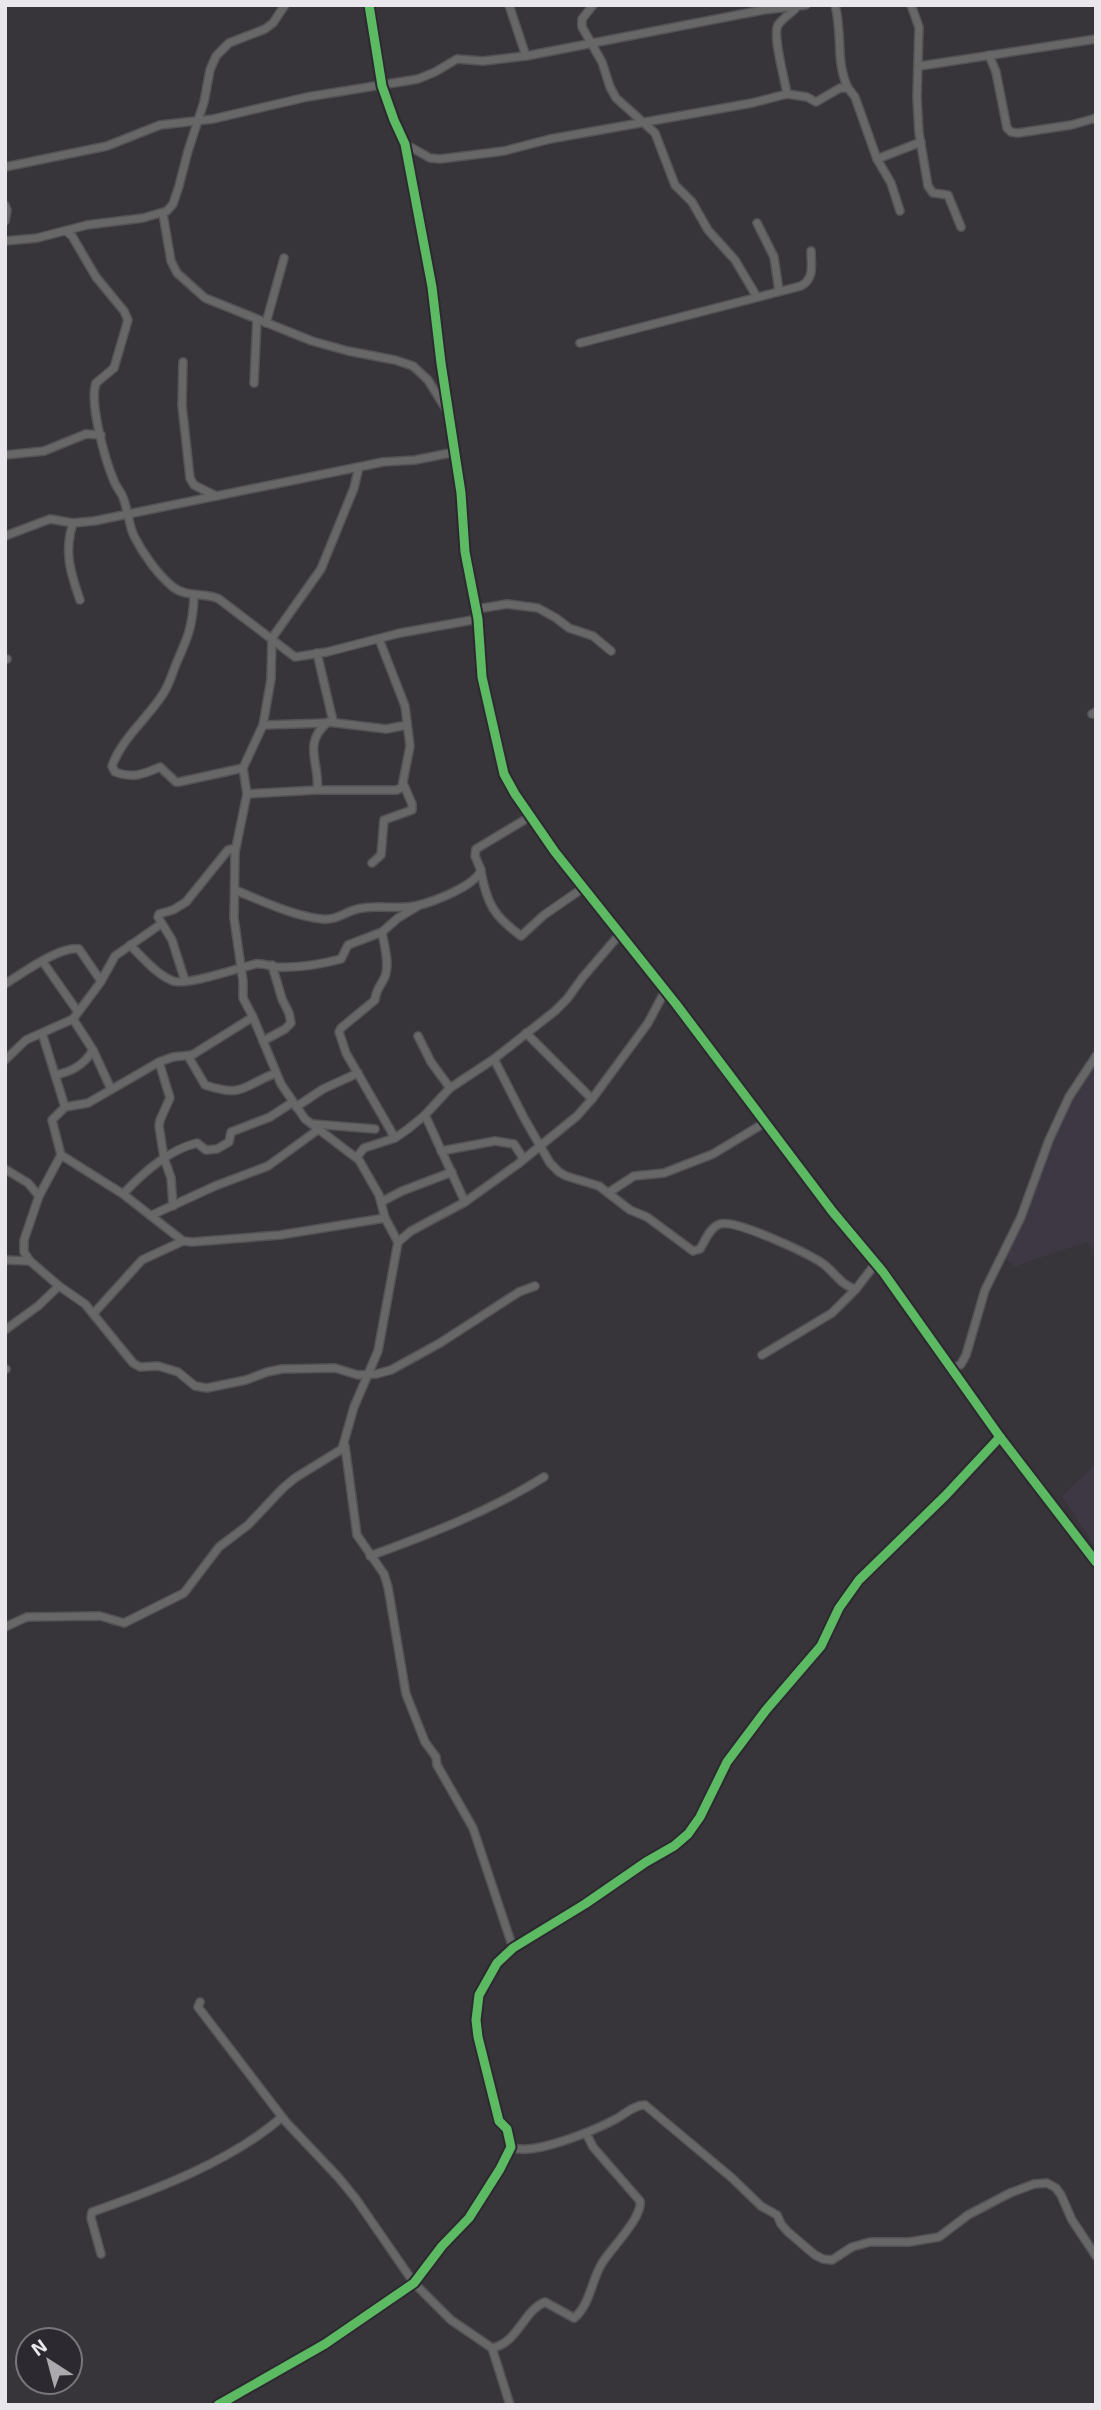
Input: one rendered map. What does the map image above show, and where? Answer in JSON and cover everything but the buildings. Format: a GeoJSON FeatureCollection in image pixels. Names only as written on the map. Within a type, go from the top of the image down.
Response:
{"type":"FeatureCollection","features":[{"type":"Feature","properties":{"kind":"street"},"geometry":{"type":"LineString","coordinates":[[272,5],[279,15]]}},
{"type":"Feature","properties":{"kind":"street"},"geometry":{"type":"LineString","coordinates":[[5,242],[88,225],[163,214],[173,204],[204,102],[210,70],[222,47],[265,29],[285,5]]}},
{"type":"Feature","properties":{"kind":"street"},"geometry":{"type":"LineString","coordinates":[[369,5],[382,86],[405,144],[432,287],[461,493],[466,552],[477,608],[482,677],[502,767],[515,794],[583,888],[832,1211],[876,1263],[1000,1437],[1096,1562]]}},
{"type":"Feature","properties":{"kind":"street"},"geometry":{"type":"LineString","coordinates":[[509,5],[526,56]]}},
{"type":"Feature","properties":{"kind":"street"},"geometry":{"type":"LineString","coordinates":[[593,5],[582,19],[582,27],[603,62],[610,87],[617,98],[658,138],[675,185],[692,202],[708,230],[734,260],[757,297]]}},
{"type":"Feature","properties":{"kind":"street"},"geometry":{"type":"LineString","coordinates":[[5,167],[107,146],[160,125],[223,117],[307,97],[418,79],[457,60],[483,61],[526,56],[763,10],[806,5]]}},
{"type":"Feature","properties":{"kind":"street"},"geometry":{"type":"LineString","coordinates":[[835,5],[840,34],[841,72],[855,97],[877,159],[891,183],[900,211]]}},
{"type":"Feature","properties":{"kind":"street"},"geometry":{"type":"LineString","coordinates":[[911,5],[919,27],[920,66],[917,97],[921,142],[930,190],[936,194],[948,195],[961,227]]}},
{"type":"Feature","properties":{"kind":"street"},"geometry":{"type":"LineString","coordinates":[[788,94],[776,29],[796,8]]}},
{"type":"Feature","properties":{"kind":"street"},"geometry":{"type":"LineString","coordinates":[[920,66],[1096,39]]}},
{"type":"Feature","properties":{"kind":"street"},"geometry":{"type":"LineString","coordinates":[[989,55],[996,72],[1007,128],[1011,132],[1072,125],[1096,118]]}},
{"type":"Feature","properties":{"kind":"street"},"geometry":{"type":"LineString","coordinates":[[405,144],[430,158],[440,159],[504,151],[550,139],[752,103],[788,94],[807,97],[816,102],[840,88],[848,88]]}},
{"type":"Feature","properties":{"kind":"street"},"geometry":{"type":"LineString","coordinates":[[877,159],[921,142]]}},
{"type":"Feature","properties":{"kind":"street"},"geometry":{"type":"LineString","coordinates":[[5,205],[5,221]]}},
{"type":"Feature","properties":{"kind":"street"},"geometry":{"type":"LineString","coordinates":[[163,214],[171,261],[177,273],[205,298],[312,341],[413,366],[428,380],[448,413]]}},
{"type":"Feature","properties":{"kind":"street"},"geometry":{"type":"LineString","coordinates":[[757,223],[774,257],[779,291]]}},
{"type":"Feature","properties":{"kind":"street"},"geometry":{"type":"LineString","coordinates":[[66,231],[128,320],[114,368],[96,383],[94,403],[108,465],[122,496],[135,538],[158,571],[179,591],[219,598],[295,657],[478,619]]}},
{"type":"Feature","properties":{"kind":"street"},"geometry":{"type":"LineString","coordinates":[[580,343],[808,282],[811,275],[811,251]]}},
{"type":"Feature","properties":{"kind":"street"},"geometry":{"type":"LineString","coordinates":[[266,323],[284,258]]}},
{"type":"Feature","properties":{"kind":"street"},"geometry":{"type":"LineString","coordinates":[[254,383],[257,319]]}},
{"type":"Feature","properties":{"kind":"street"},"geometry":{"type":"LineString","coordinates":[[183,362],[182,405],[190,478],[194,485],[216,496]]}},
{"type":"Feature","properties":{"kind":"street"},"geometry":{"type":"LineString","coordinates":[[5,455],[44,451],[62,445],[78,435],[101,435]]}},
{"type":"Feature","properties":{"kind":"street"},"geometry":{"type":"LineString","coordinates":[[5,536],[44,520],[73,523],[94,521],[383,462],[415,460],[455,452]]}},
{"type":"Feature","properties":{"kind":"street"},"geometry":{"type":"LineString","coordinates":[[359,467],[354,488],[321,569],[272,638],[271,679],[263,725],[243,768],[247,794],[235,852],[234,918],[243,998],[276,1073],[294,1105],[311,1123],[357,1157],[398,1242],[378,1351],[354,1407],[345,1446],[357,1535],[384,1574],[406,1694],[425,1742],[436,1757],[437,1765],[473,1828],[513,1948]]}},
{"type":"Feature","properties":{"kind":"street"},"geometry":{"type":"LineString","coordinates":[[73,523],[68,540],[68,555],[70,573],[80,600]]}},
{"type":"Feature","properties":{"kind":"street"},"geometry":{"type":"LineString","coordinates":[[194,595],[194,621],[190,636],[169,683],[163,695],[125,742],[112,766],[116,772],[131,776],[160,767],[172,780],[179,782],[243,768]]}},
{"type":"Feature","properties":{"kind":"street"},"geometry":{"type":"LineString","coordinates":[[477,608],[507,604],[538,608],[569,628],[593,636],[611,651]]}},
{"type":"Feature","properties":{"kind":"street"},"geometry":{"type":"LineString","coordinates":[[247,794],[402,788],[410,746],[405,706],[379,639]]}},
{"type":"Feature","properties":{"kind":"street"},"geometry":{"type":"LineString","coordinates":[[317,653],[331,722]]}},
{"type":"Feature","properties":{"kind":"street"},"geometry":{"type":"LineString","coordinates":[[263,725],[331,722],[386,729],[407,725]]}},
{"type":"Feature","properties":{"kind":"street"},"geometry":{"type":"LineString","coordinates":[[317,790],[312,758],[314,745],[321,729],[331,722]]}},
{"type":"Feature","properties":{"kind":"street"},"geometry":{"type":"LineString","coordinates":[[372,863],[380,855],[384,820],[412,810],[403,783]]}},
{"type":"Feature","properties":{"kind":"street"},"geometry":{"type":"LineString","coordinates":[[531,816],[476,849],[475,856],[481,870],[487,901],[521,936],[544,915],[583,888]]}},
{"type":"Feature","properties":{"kind":"street"},"geometry":{"type":"LineString","coordinates":[[185,981],[172,940],[161,924],[159,914],[186,902],[228,850],[235,852]]}},
{"type":"Feature","properties":{"kind":"street"},"geometry":{"type":"LineString","coordinates":[[130,945],[177,982],[262,963],[300,965],[338,960],[348,945],[382,932],[419,905],[464,886],[480,875],[481,870]]}},
{"type":"Feature","properties":{"kind":"street"},"geometry":{"type":"LineString","coordinates":[[235,890],[321,919],[340,918],[362,908],[419,905]]}},
{"type":"Feature","properties":{"kind":"street"},"geometry":{"type":"LineString","coordinates":[[5,1060],[26,1040],[75,1015],[116,956],[161,924]]}},
{"type":"Feature","properties":{"kind":"street"},"geometry":{"type":"LineString","coordinates":[[382,932],[386,975],[377,989],[375,1000],[339,1032],[346,1054],[395,1138]]}},
{"type":"Feature","properties":{"kind":"street"},"geometry":{"type":"LineString","coordinates":[[357,1157],[364,1149],[395,1138],[425,1115],[450,1088],[494,1059],[568,999],[620,934]]}},
{"type":"Feature","properties":{"kind":"street"},"geometry":{"type":"LineString","coordinates":[[5,984],[72,948],[79,949],[101,981]]}},
{"type":"Feature","properties":{"kind":"street"},"geometry":{"type":"LineString","coordinates":[[43,962],[75,1015],[111,1089]]}},
{"type":"Feature","properties":{"kind":"street"},"geometry":{"type":"LineString","coordinates":[[263,1041],[291,1023],[272,965]]}},
{"type":"Feature","properties":{"kind":"street"},"geometry":{"type":"LineString","coordinates":[[398,1242],[411,1231],[465,1202],[563,1128],[592,1099],[648,1023],[665,991]]}},
{"type":"Feature","properties":{"kind":"street"},"geometry":{"type":"LineString","coordinates":[[253,1017],[188,1056],[159,1062],[88,1103],[65,1107],[52,1120],[61,1155],[39,1196],[23,1246],[24,1252],[30,1261],[94,1313],[133,1363],[139,1367],[158,1366],[178,1372],[195,1386],[207,1388],[282,1369],[335,1368],[368,1376],[391,1370],[440,1343],[519,1292],[535,1286]]}},
{"type":"Feature","properties":{"kind":"street"},"geometry":{"type":"LineString","coordinates":[[42,1033],[65,1107]]}},
{"type":"Feature","properties":{"kind":"street"},"geometry":{"type":"LineString","coordinates":[[526,1033],[592,1099]]}},
{"type":"Feature","properties":{"kind":"street"},"geometry":{"type":"LineString","coordinates":[[418,1036],[431,1062],[450,1088]]}},
{"type":"Feature","properties":{"kind":"street"},"geometry":{"type":"LineString","coordinates":[[55,1075],[74,1070],[89,1058],[93,1050]]}},
{"type":"Feature","properties":{"kind":"street"},"geometry":{"type":"LineString","coordinates":[[188,1056],[205,1085],[222,1091],[239,1091],[276,1073]]}},
{"type":"Feature","properties":{"kind":"street"},"geometry":{"type":"LineString","coordinates":[[952,1370],[961,1364],[966,1355],[985,1290],[1021,1217],[1049,1140],[1069,1097],[1096,1056]]}},
{"type":"Feature","properties":{"kind":"street"},"geometry":{"type":"LineString","coordinates":[[494,1059],[550,1163],[559,1172],[599,1186],[693,1251],[700,1250],[712,1229],[718,1225],[730,1224],[773,1238],[807,1255],[823,1264],[841,1282],[856,1289]]}},
{"type":"Feature","properties":{"kind":"street"},"geometry":{"type":"LineString","coordinates":[[159,1062],[170,1098],[159,1126],[164,1158],[171,1178],[173,1206]]}},
{"type":"Feature","properties":{"kind":"street"},"geometry":{"type":"LineString","coordinates":[[123,1194],[164,1158],[194,1144],[199,1144],[206,1150],[217,1149],[229,1142],[233,1131],[270,1117],[358,1073]]}},
{"type":"Feature","properties":{"kind":"street"},"geometry":{"type":"LineString","coordinates":[[425,1115],[465,1202]]}},
{"type":"Feature","properties":{"kind":"street"},"geometry":{"type":"LineString","coordinates":[[608,1193],[634,1176],[664,1173],[713,1154],[766,1122]]}},
{"type":"Feature","properties":{"kind":"street"},"geometry":{"type":"LineString","coordinates":[[311,1123],[375,1129]]}},
{"type":"Feature","properties":{"kind":"street"},"geometry":{"type":"LineString","coordinates":[[152,1215],[215,1186],[268,1166],[319,1129]]}},
{"type":"Feature","properties":{"kind":"street"},"geometry":{"type":"LineString","coordinates":[[441,1151],[503,1141],[514,1144],[523,1158]]}},
{"type":"Feature","properties":{"kind":"street"},"geometry":{"type":"LineString","coordinates":[[61,1155],[123,1194],[183,1241]]}},
{"type":"Feature","properties":{"kind":"street"},"geometry":{"type":"LineString","coordinates":[[5,1169],[28,1182],[39,1196]]}},
{"type":"Feature","properties":{"kind":"street"},"geometry":{"type":"LineString","coordinates":[[381,1202],[452,1172]]}},
{"type":"Feature","properties":{"kind":"street"},"geometry":{"type":"LineString","coordinates":[[94,1313],[142,1260],[183,1241],[280,1236],[386,1218]]}},
{"type":"Feature","properties":{"kind":"street"},"geometry":{"type":"LineString","coordinates":[[5,1259],[30,1261]]}},
{"type":"Feature","properties":{"kind":"street"},"geometry":{"type":"LineString","coordinates":[[762,1355],[832,1313],[856,1289],[876,1263]]}},
{"type":"Feature","properties":{"kind":"street"},"geometry":{"type":"LineString","coordinates":[[5,1330],[38,1306],[59,1286]]}},
{"type":"Feature","properties":{"kind":"street"},"geometry":{"type":"LineString","coordinates":[[218,2405],[325,2344],[414,2283],[442,2246],[455,2235],[494,2182],[511,2147],[507,2129],[499,2121],[476,2020],[479,1995],[497,1963],[513,1948],[585,1904],[688,1834],[700,1817],[727,1762],[765,1710],[821,1646],[839,1608],[859,1580],[946,1495],[1000,1437]]}},
{"type":"Feature","properties":{"kind":"street"},"geometry":{"type":"LineString","coordinates":[[5,1627],[27,1617],[100,1616],[124,1623],[179,1596],[189,1588],[219,1547],[247,1525],[283,1488],[302,1473],[336,1455],[345,1446]]}},
{"type":"Feature","properties":{"kind":"street"},"geometry":{"type":"LineString","coordinates":[[370,1556],[452,1524],[520,1492],[544,1477]]}},
{"type":"Feature","properties":{"kind":"street"},"geometry":{"type":"LineString","coordinates":[[200,2002],[198,2007],[205,2017],[282,2117],[350,2192],[414,2283],[451,2320],[492,2348],[507,2403]]}},
{"type":"Feature","properties":{"kind":"street"},"geometry":{"type":"LineString","coordinates":[[511,2147],[520,2150],[567,2140],[639,2105],[650,2107],[733,2178],[761,2206],[777,2215],[788,2232],[823,2259],[832,2260],[852,2247],[870,2242],[909,2242],[939,2237],[968,2215],[1010,2193],[1034,2184],[1047,2183],[1061,2195],[1072,2220],[1096,2256]]}},
{"type":"Feature","properties":{"kind":"street"},"geometry":{"type":"LineString","coordinates":[[101,2254],[91,2218],[93,2211],[150,2190],[230,2154],[260,2136],[282,2117]]}},
{"type":"Feature","properties":{"kind":"street"},"geometry":{"type":"LineString","coordinates":[[492,2348],[506,2343],[532,2310],[545,2302],[574,2318],[578,2316],[601,2264],[619,2242],[640,2208],[640,2202],[593,2147],[586,2133]]}},
{"type":"Feature","properties":{"kind":"shaded area"},"geometry":{"type":"Polygon","coordinates":[[[1096,1052],[1096,1254],[1087,1242],[1015,1266],[1001,1256],[1033,1183],[1050,1129],[1096,1052]]]}},
{"type":"Feature","properties":{"kind":"shaded area"},"geometry":{"type":"Polygon","coordinates":[[[1096,1464],[1096,1548],[1062,1496],[1096,1464]]]}},
{"type":"Feature","properties":{"kind":"cycle path"},"geometry":{"type":"LineString","coordinates":[[369,5],[382,86],[405,144],[432,287],[461,493],[465,552],[478,619],[482,677],[504,774],[555,852],[676,1004],[832,1211],[883,1272],[1000,1437],[1096,1562]]}},
{"type":"Feature","properties":{"kind":"cycle path"},"geometry":{"type":"LineString","coordinates":[[218,2405],[325,2344],[414,2283],[442,2246],[469,2218],[511,2147],[507,2129],[499,2121],[476,2020],[479,1995],[497,1963],[513,1948],[585,1904],[688,1834],[700,1817],[727,1762],[766,1710],[821,1646],[839,1608],[859,1580],[946,1495],[1000,1437]]}}]}
